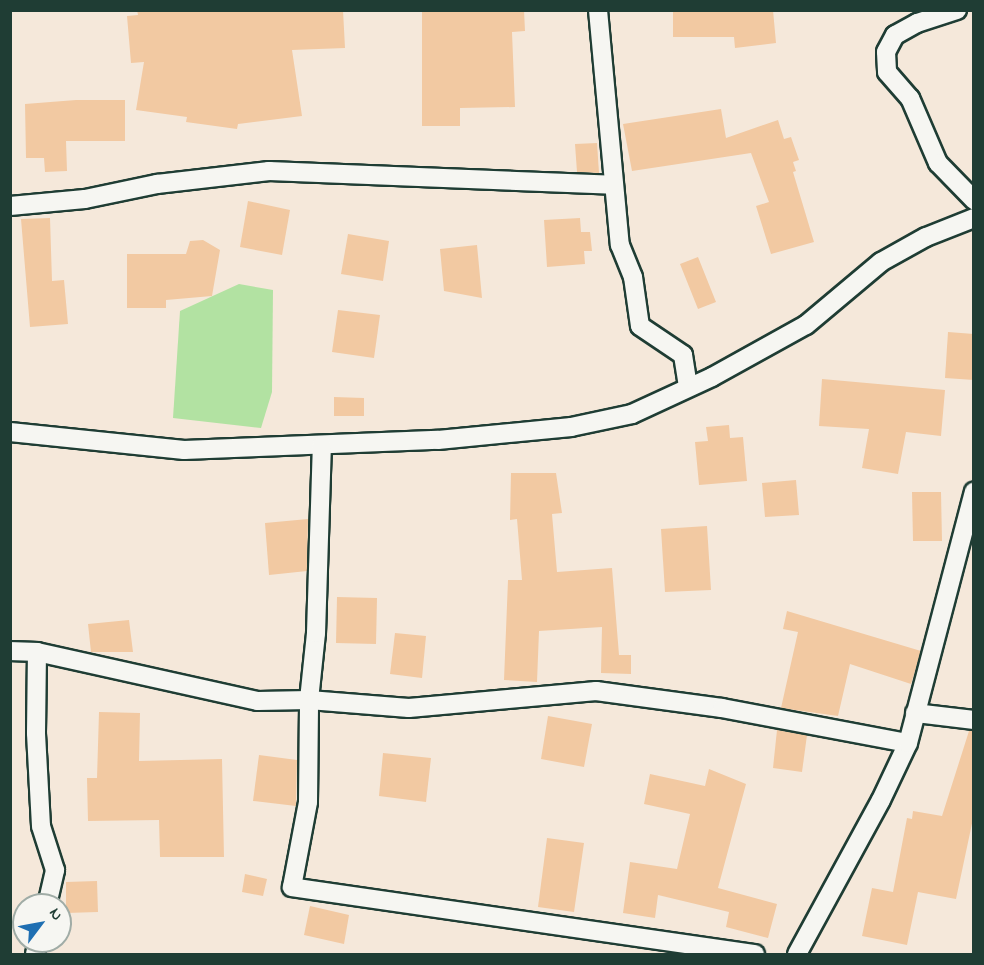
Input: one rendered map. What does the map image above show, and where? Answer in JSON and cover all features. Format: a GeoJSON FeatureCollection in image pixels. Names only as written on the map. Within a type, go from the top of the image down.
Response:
{"type":"FeatureCollection","features":[{"type":"Feature","properties":{"kind":"street"},"geometry":{"type":"LineString","coordinates":[[598,10],[620,245],[633,277],[640,326],[683,355],[688,386]]}},
{"type":"Feature","properties":{"kind":"street"},"geometry":{"type":"LineString","coordinates":[[957,10],[895,35],[886,52],[887,72],[910,98],[938,163],[974,200]]}},
{"type":"Feature","properties":{"kind":"street"},"geometry":{"type":"LineString","coordinates":[[10,206],[85,199],[146,186],[269,171],[613,185]]}},
{"type":"Feature","properties":{"kind":"street"},"geometry":{"type":"LineString","coordinates":[[10,432],[184,450],[322,445],[571,427],[632,414],[806,326],[881,262],[926,237],[974,218]]}},
{"type":"Feature","properties":{"kind":"street"},"geometry":{"type":"LineString","coordinates":[[322,445],[316,633],[309,700],[308,802],[292,887],[755,954]]}},
{"type":"Feature","properties":{"kind":"street"},"geometry":{"type":"LineString","coordinates":[[797,954],[881,801],[908,743],[974,492]]}},
{"type":"Feature","properties":{"kind":"street"},"geometry":{"type":"LineString","coordinates":[[10,651],[37,652],[258,701],[309,700],[409,708],[596,691],[722,708],[908,743]]}},
{"type":"Feature","properties":{"kind":"street"},"geometry":{"type":"LineString","coordinates":[[37,652],[36,733],[41,826],[55,870],[49,893]]}},
{"type":"Feature","properties":{"kind":"street"},"geometry":{"type":"LineString","coordinates":[[915,713],[974,720]]}},
{"type":"Feature","properties":{"kind":"green space"},"geometry":{"type":"Polygon","coordinates":[[[239,284],[273,290],[272,392],[261,428],[173,418],[180,311],[239,284]]]}},
{"type":"Feature","properties":{"kind":"building"},"geometry":{"type":"Polygon","coordinates":[[[137,10],[343,10],[345,48],[292,50],[302,116],[238,124],[237,129],[186,122],[187,117],[136,110],[144,62],[131,63],[127,16],[138,15],[137,10]]]}},
{"type":"Feature","properties":{"kind":"building"},"geometry":{"type":"Polygon","coordinates":[[[422,10],[524,10],[525,31],[512,32],[515,107],[460,108],[460,126],[422,126],[422,10]]]}},
{"type":"Feature","properties":{"kind":"building"},"geometry":{"type":"Polygon","coordinates":[[[673,10],[773,10],[776,43],[735,48],[734,37],[673,37],[673,10]]]}},
{"type":"Feature","properties":{"kind":"building"},"geometry":{"type":"Polygon","coordinates":[[[76,100],[125,100],[125,141],[66,141],[67,171],[45,172],[44,158],[26,158],[25,104],[76,100]]]}},
{"type":"Feature","properties":{"kind":"building"},"geometry":{"type":"Polygon","coordinates":[[[721,109],[726,138],[778,120],[784,139],[791,137],[799,160],[793,162],[796,171],[793,172],[814,242],[771,254],[756,206],[769,202],[751,153],[632,171],[623,124],[721,109]]]}},
{"type":"Feature","properties":{"kind":"building"},"geometry":{"type":"Polygon","coordinates":[[[597,143],[599,173],[577,172],[575,144],[597,143]]]}},
{"type":"Feature","properties":{"kind":"building"},"geometry":{"type":"Polygon","coordinates":[[[248,201],[290,210],[282,255],[240,247],[248,201]]]}},
{"type":"Feature","properties":{"kind":"building"},"geometry":{"type":"Polygon","coordinates":[[[50,218],[52,281],[64,280],[68,324],[30,327],[21,219],[50,218]]]}},
{"type":"Feature","properties":{"kind":"building"},"geometry":{"type":"Polygon","coordinates":[[[580,218],[581,232],[590,232],[592,251],[584,251],[585,264],[547,267],[544,220],[580,218]]]}},
{"type":"Feature","properties":{"kind":"building"},"geometry":{"type":"Polygon","coordinates":[[[348,234],[389,241],[383,281],[341,274],[348,234]]]}},
{"type":"Feature","properties":{"kind":"building"},"geometry":{"type":"Polygon","coordinates":[[[203,240],[220,250],[212,296],[166,300],[166,308],[127,308],[127,254],[186,254],[190,241],[203,240]]]}},
{"type":"Feature","properties":{"kind":"building"},"geometry":{"type":"Polygon","coordinates":[[[477,245],[482,298],[444,291],[440,249],[477,245]]]}},
{"type":"Feature","properties":{"kind":"building"},"geometry":{"type":"Polygon","coordinates":[[[698,257],[716,302],[698,309],[680,264],[698,257]]]}},
{"type":"Feature","properties":{"kind":"building"},"geometry":{"type":"Polygon","coordinates":[[[338,310],[380,315],[374,358],[332,352],[338,310]]]}},
{"type":"Feature","properties":{"kind":"building"},"geometry":{"type":"Polygon","coordinates":[[[948,332],[974,334],[974,380],[945,378],[948,332]]]}},
{"type":"Feature","properties":{"kind":"building"},"geometry":{"type":"Polygon","coordinates":[[[822,379],[945,390],[941,436],[906,432],[898,474],[862,468],[869,429],[819,426],[822,379]]]}},
{"type":"Feature","properties":{"kind":"building"},"geometry":{"type":"Polygon","coordinates":[[[334,397],[364,398],[364,416],[334,416],[334,397]]]}},
{"type":"Feature","properties":{"kind":"building"},"geometry":{"type":"Polygon","coordinates":[[[729,425],[730,438],[743,437],[747,481],[699,485],[695,442],[708,441],[706,427],[729,425]]]}},
{"type":"Feature","properties":{"kind":"building"},"geometry":{"type":"Polygon","coordinates":[[[511,473],[556,473],[562,513],[552,514],[557,572],[612,568],[619,655],[631,655],[631,674],[601,673],[602,627],[539,631],[537,682],[504,680],[508,580],[522,580],[517,519],[510,520],[511,473]]]}},
{"type":"Feature","properties":{"kind":"building"},"geometry":{"type":"Polygon","coordinates":[[[796,480],[799,515],[765,517],[762,483],[796,480]]]}},
{"type":"Feature","properties":{"kind":"building"},"geometry":{"type":"Polygon","coordinates":[[[912,492],[941,492],[942,541],[913,541],[912,492]]]}},
{"type":"Feature","properties":{"kind":"building"},"geometry":{"type":"Polygon","coordinates":[[[308,519],[307,571],[269,575],[265,523],[308,519]]]}},
{"type":"Feature","properties":{"kind":"building"},"geometry":{"type":"Polygon","coordinates":[[[707,526],[711,590],[665,592],[661,529],[707,526]]]}},
{"type":"Feature","properties":{"kind":"building"},"geometry":{"type":"Polygon","coordinates":[[[337,597],[377,598],[376,644],[336,643],[337,597]]]}},
{"type":"Feature","properties":{"kind":"building"},"geometry":{"type":"Polygon","coordinates":[[[787,611],[921,651],[911,684],[850,664],[838,716],[781,708],[798,632],[783,629],[787,611]]]}},
{"type":"Feature","properties":{"kind":"building"},"geometry":{"type":"Polygon","coordinates":[[[129,620],[133,652],[91,652],[88,624],[129,620]]]}},
{"type":"Feature","properties":{"kind":"building"},"geometry":{"type":"Polygon","coordinates":[[[395,633],[426,636],[422,678],[390,674],[395,633]]]}},
{"type":"Feature","properties":{"kind":"building"},"geometry":{"type":"Polygon","coordinates":[[[99,712],[140,713],[139,761],[222,759],[224,857],[160,857],[159,820],[88,821],[87,778],[97,778],[99,712]]]}},
{"type":"Feature","properties":{"kind":"building"},"geometry":{"type":"Polygon","coordinates":[[[548,716],[592,724],[584,767],[541,759],[548,716]]]}},
{"type":"Feature","properties":{"kind":"building"},"geometry":{"type":"Polygon","coordinates":[[[777,730],[807,735],[802,772],[773,768],[777,730]]]}},
{"type":"Feature","properties":{"kind":"building"},"geometry":{"type":"Polygon","coordinates":[[[969,731],[974,731],[974,814],[956,899],[918,892],[907,945],[862,936],[872,888],[893,892],[907,818],[912,819],[913,811],[942,816],[969,731]]]}},
{"type":"Feature","properties":{"kind":"building"},"geometry":{"type":"Polygon","coordinates":[[[383,753],[431,758],[426,802],[379,796],[383,753]]]}},
{"type":"Feature","properties":{"kind":"building"},"geometry":{"type":"Polygon","coordinates":[[[259,755],[297,760],[296,806],[253,801],[259,755]]]}},
{"type":"Feature","properties":{"kind":"building"},"geometry":{"type":"Polygon","coordinates":[[[709,769],[746,784],[718,888],[777,904],[768,938],[726,927],[729,912],[658,895],[655,918],[623,913],[630,862],[677,869],[690,814],[644,804],[650,774],[705,786],[709,769]]]}},
{"type":"Feature","properties":{"kind":"building"},"geometry":{"type":"Polygon","coordinates":[[[547,838],[584,843],[574,912],[538,907],[547,838]]]}},
{"type":"Feature","properties":{"kind":"building"},"geometry":{"type":"Polygon","coordinates":[[[245,874],[267,879],[263,896],[242,892],[245,874]]]}},
{"type":"Feature","properties":{"kind":"building"},"geometry":{"type":"Polygon","coordinates":[[[97,881],[98,912],[72,913],[72,893],[66,893],[66,882],[97,881]]]}},
{"type":"Feature","properties":{"kind":"building"},"geometry":{"type":"Polygon","coordinates":[[[310,906],[349,915],[344,944],[304,935],[310,906]]]}}]}
